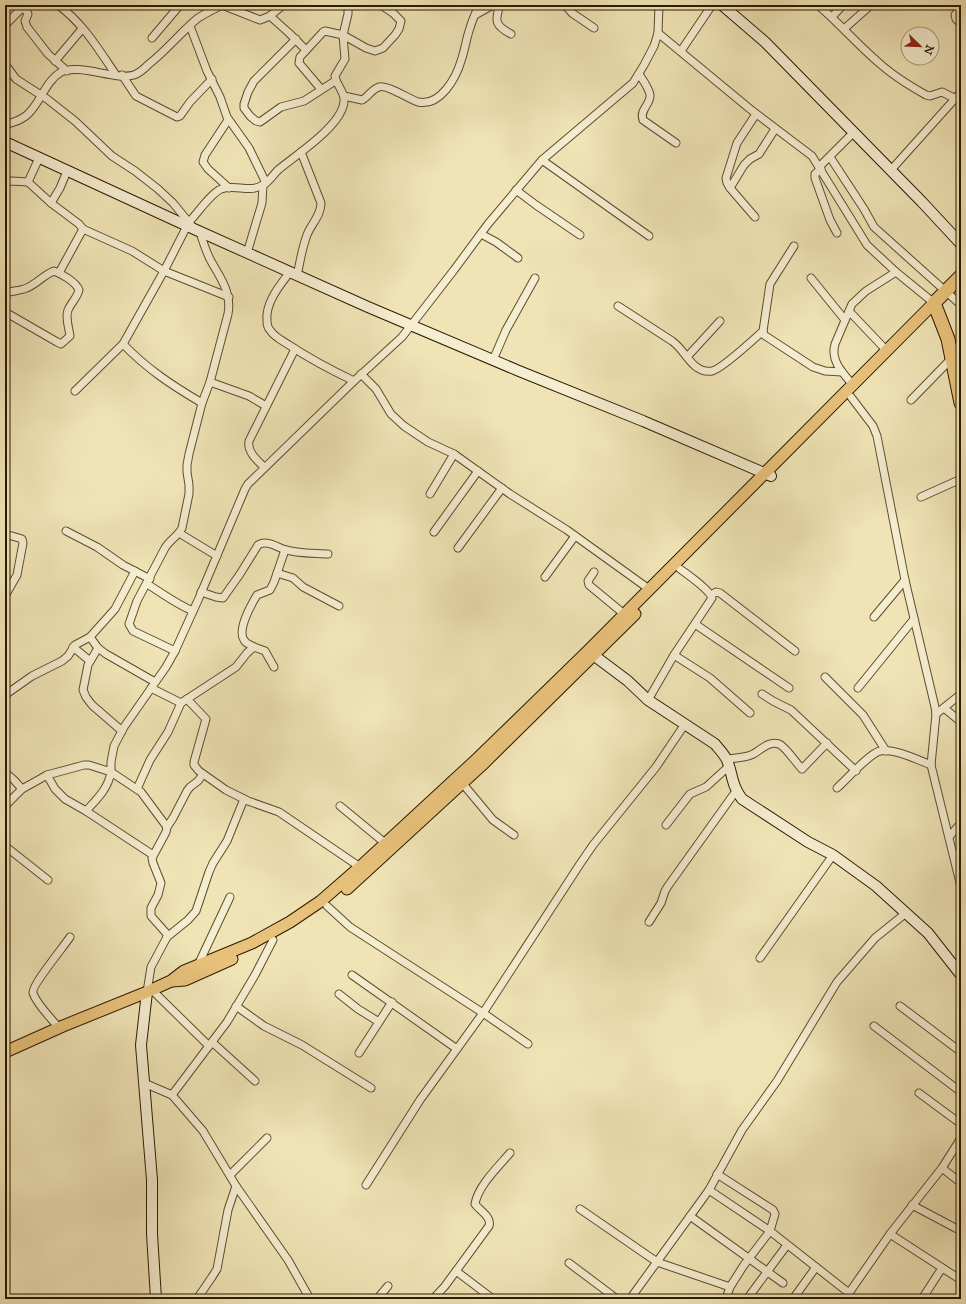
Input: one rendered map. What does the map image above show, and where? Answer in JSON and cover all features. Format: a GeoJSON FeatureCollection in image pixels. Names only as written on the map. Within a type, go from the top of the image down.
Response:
{"type":"FeatureCollection","features":[{"type":"Feature","properties":{"kind":"highway"},"geometry":{"type":"LineString","coordinates":[[961,276],[936,306],[948,339],[961,403]]}},
{"type":"Feature","properties":{"kind":"highway"},"geometry":{"type":"LineString","coordinates":[[948,293],[961,286]]}},
{"type":"Feature","properties":{"kind":"main road"},"geometry":{"type":"LineString","coordinates":[[852,391],[887,351],[936,306]]}},
{"type":"Feature","properties":{"kind":"main road"},"geometry":{"type":"LineString","coordinates":[[171,981],[185,980],[273,940],[295,928],[327,906],[358,880],[462,784],[591,653],[624,614],[768,475],[936,306]]}},
{"type":"Feature","properties":{"kind":"main road"},"geometry":{"type":"LineString","coordinates":[[5,1052],[150,991],[171,981],[184,971],[252,943],[275,931],[321,901],[478,758],[680,569],[768,475]]}},
{"type":"Feature","properties":{"kind":"street"},"geometry":{"type":"LineString","coordinates":[[58,5],[66,11],[98,47],[136,96],[177,117],[180,116],[190,102],[212,79]]}},
{"type":"Feature","properties":{"kind":"street"},"geometry":{"type":"LineString","coordinates":[[152,38],[180,5]]}},
{"type":"Feature","properties":{"kind":"street"},"geometry":{"type":"LineString","coordinates":[[5,125],[24,117],[33,108],[56,76],[60,73],[83,70],[119,75],[134,75],[156,58],[203,15],[222,5],[260,20],[270,16],[283,5]]}},
{"type":"Feature","properties":{"kind":"street"},"geometry":{"type":"LineString","coordinates":[[75,390],[123,344],[164,271],[217,192],[229,188],[252,188],[264,184],[322,136],[330,127],[343,107],[344,96],[335,81],[336,73],[346,59],[343,35],[348,14],[347,5]]}},
{"type":"Feature","properties":{"kind":"street"},"geometry":{"type":"LineString","coordinates":[[321,89],[299,63],[300,57],[323,32],[326,31],[343,35],[371,50],[379,50],[383,48],[395,35],[401,25],[401,21],[393,13],[381,5]]}},
{"type":"Feature","properties":{"kind":"street"},"geometry":{"type":"LineString","coordinates":[[344,96],[362,100],[376,88],[383,86],[417,102],[426,103],[436,99],[449,84],[459,66],[479,5]]}},
{"type":"Feature","properties":{"kind":"street"},"geometry":{"type":"LineString","coordinates":[[475,14],[493,5]]}},
{"type":"Feature","properties":{"kind":"street"},"geometry":{"type":"LineString","coordinates":[[500,5],[496,22],[499,26],[511,34]]}},
{"type":"Feature","properties":{"kind":"street"},"geometry":{"type":"LineString","coordinates":[[565,5],[572,13],[594,28]]}},
{"type":"Feature","properties":{"kind":"street"},"geometry":{"type":"LineString","coordinates":[[86,811],[108,784],[114,746],[122,730],[175,651],[245,489],[264,467],[354,381],[390,349],[412,326],[481,234],[542,160],[627,89],[639,74],[650,56],[658,33],[660,5]]}},
{"type":"Feature","properties":{"kind":"street"},"geometry":{"type":"LineString","coordinates":[[681,51],[712,5]]}},
{"type":"Feature","properties":{"kind":"street"},"geometry":{"type":"LineString","coordinates":[[722,5],[765,42],[891,170],[961,244]]}},
{"type":"Feature","properties":{"kind":"street"},"geometry":{"type":"LineString","coordinates":[[818,5],[878,63],[923,93],[930,96],[942,92],[958,101]]}},
{"type":"Feature","properties":{"kind":"street"},"geometry":{"type":"LineString","coordinates":[[832,17],[843,5]]}},
{"type":"Feature","properties":{"kind":"street"},"geometry":{"type":"LineString","coordinates":[[844,29],[871,5]]}},
{"type":"Feature","properties":{"kind":"street"},"geometry":{"type":"LineString","coordinates":[[5,25],[25,6],[28,14],[25,21],[27,27],[48,54],[67,71]]}},
{"type":"Feature","properties":{"kind":"street"},"geometry":{"type":"LineString","coordinates":[[961,6],[955,15],[956,19],[961,24]]}},
{"type":"Feature","properties":{"kind":"street"},"geometry":{"type":"LineString","coordinates":[[270,16],[306,50]]}},
{"type":"Feature","properties":{"kind":"street"},"geometry":{"type":"LineString","coordinates":[[190,26],[228,120],[249,148],[264,184],[262,203],[247,253]]}},
{"type":"Feature","properties":{"kind":"street"},"geometry":{"type":"LineString","coordinates":[[55,61],[82,29]]}},
{"type":"Feature","properties":{"kind":"street"},"geometry":{"type":"LineString","coordinates":[[658,33],[756,114],[812,156],[867,245],[936,306]]}},
{"type":"Feature","properties":{"kind":"street"},"geometry":{"type":"LineString","coordinates":[[296,39],[252,84],[245,99],[244,108],[250,116],[256,121],[260,122],[281,107],[304,101],[335,81]]}},
{"type":"Feature","properties":{"kind":"street"},"geometry":{"type":"LineString","coordinates":[[5,64],[16,80],[42,95],[75,121],[112,156],[136,171],[173,203],[193,227],[224,284],[229,297],[230,306],[228,314],[186,465],[189,494],[182,528],[165,548],[137,601],[129,624],[130,628],[140,635],[175,651]]}},
{"type":"Feature","properties":{"kind":"street"},"geometry":{"type":"LineString","coordinates":[[639,74],[650,94],[650,99],[643,112],[643,120],[676,143]]}},
{"type":"Feature","properties":{"kind":"street"},"geometry":{"type":"LineString","coordinates":[[891,170],[958,101],[961,92]]}},
{"type":"Feature","properties":{"kind":"street"},"geometry":{"type":"LineString","coordinates":[[755,217],[730,188],[727,183],[726,174],[737,143],[756,114]]}},
{"type":"Feature","properties":{"kind":"street"},"geometry":{"type":"LineString","coordinates":[[228,120],[205,155],[203,162],[229,188]]}},
{"type":"Feature","properties":{"kind":"street"},"geometry":{"type":"LineString","coordinates":[[730,188],[744,165],[750,159],[759,154],[775,128]]}},
{"type":"Feature","properties":{"kind":"street"},"geometry":{"type":"LineString","coordinates":[[837,233],[830,220],[815,178],[815,174],[830,156],[854,133]]}},
{"type":"Feature","properties":{"kind":"street"},"geometry":{"type":"LineString","coordinates":[[5,142],[293,274],[412,326],[643,421],[768,475]]}},
{"type":"Feature","properties":{"kind":"street"},"geometry":{"type":"LineString","coordinates":[[301,152],[321,203],[321,208],[307,234],[293,274],[275,292],[268,309],[267,322],[269,330],[295,349],[328,369],[354,381]]}},
{"type":"Feature","properties":{"kind":"street"},"geometry":{"type":"LineString","coordinates":[[830,156],[874,227],[961,305]]}},
{"type":"Feature","properties":{"kind":"street"},"geometry":{"type":"LineString","coordinates":[[28,182],[39,158]]}},
{"type":"Feature","properties":{"kind":"street"},"geometry":{"type":"LineString","coordinates":[[542,160],[649,236]]}},
{"type":"Feature","properties":{"kind":"street"},"geometry":{"type":"LineString","coordinates":[[51,203],[60,188],[67,171]]}},
{"type":"Feature","properties":{"kind":"street"},"geometry":{"type":"LineString","coordinates":[[6,180],[28,182],[51,203],[80,224],[83,229],[136,253],[164,271],[229,297]]}},
{"type":"Feature","properties":{"kind":"street"},"geometry":{"type":"LineString","coordinates":[[516,190],[580,235]]}},
{"type":"Feature","properties":{"kind":"street"},"geometry":{"type":"LineString","coordinates":[[59,273],[83,229]]}},
{"type":"Feature","properties":{"kind":"street"},"geometry":{"type":"LineString","coordinates":[[481,234],[496,242],[518,258]]}},
{"type":"Feature","properties":{"kind":"street"},"geometry":{"type":"LineString","coordinates":[[794,246],[770,284],[763,331],[766,337],[813,367],[825,371],[842,372]]}},
{"type":"Feature","properties":{"kind":"street"},"geometry":{"type":"LineString","coordinates":[[5,293],[24,289],[49,273],[54,272],[59,273],[78,287],[79,290],[68,310],[67,320],[70,336],[61,344],[5,312]]}},
{"type":"Feature","properties":{"kind":"street"},"geometry":{"type":"LineString","coordinates":[[896,272],[862,295],[852,304],[833,350],[834,356],[842,372],[877,436],[905,580],[936,707],[931,765],[949,837],[958,862],[961,886]]}},
{"type":"Feature","properties":{"kind":"street"},"geometry":{"type":"LineString","coordinates":[[493,360],[509,325],[535,278]]}},
{"type":"Feature","properties":{"kind":"street"},"geometry":{"type":"LineString","coordinates":[[811,278],[845,320]]}},
{"type":"Feature","properties":{"kind":"street"},"geometry":{"type":"LineString","coordinates":[[618,306],[678,345],[695,365],[704,371],[715,370],[736,355],[763,331]]}},
{"type":"Feature","properties":{"kind":"street"},"geometry":{"type":"LineString","coordinates":[[849,311],[887,351]]}},
{"type":"Feature","properties":{"kind":"street"},"geometry":{"type":"LineString","coordinates":[[688,357],[720,321]]}},
{"type":"Feature","properties":{"kind":"street"},"geometry":{"type":"LineString","coordinates":[[123,344],[149,368],[178,389],[202,403]]}},
{"type":"Feature","properties":{"kind":"street"},"geometry":{"type":"LineString","coordinates":[[264,467],[253,457],[249,444],[266,406],[295,349]]}},
{"type":"Feature","properties":{"kind":"street"},"geometry":{"type":"LineString","coordinates":[[911,400],[952,358]]}},
{"type":"Feature","properties":{"kind":"street"},"geometry":{"type":"LineString","coordinates":[[362,374],[376,389],[386,408],[397,420],[422,439],[454,454],[502,488],[575,536],[649,589]]}},
{"type":"Feature","properties":{"kind":"street"},"geometry":{"type":"LineString","coordinates":[[210,382],[242,394],[266,406]]}},
{"type":"Feature","properties":{"kind":"street"},"geometry":{"type":"LineString","coordinates":[[430,494],[454,454]]}},
{"type":"Feature","properties":{"kind":"street"},"geometry":{"type":"LineString","coordinates":[[434,532],[478,471]]}},
{"type":"Feature","properties":{"kind":"street"},"geometry":{"type":"LineString","coordinates":[[921,498],[961,479]]}},
{"type":"Feature","properties":{"kind":"street"},"geometry":{"type":"LineString","coordinates":[[458,548],[502,488]]}},
{"type":"Feature","properties":{"kind":"street"},"geometry":{"type":"LineString","coordinates":[[66,530],[97,547],[123,565],[135,571],[157,590],[180,606],[193,611]]}},
{"type":"Feature","properties":{"kind":"street"},"geometry":{"type":"LineString","coordinates":[[179,533],[216,556]]}},
{"type":"Feature","properties":{"kind":"street"},"geometry":{"type":"LineString","coordinates":[[5,535],[18,537],[22,539],[23,543],[17,575],[5,596]]}},
{"type":"Feature","properties":{"kind":"street"},"geometry":{"type":"LineString","coordinates":[[545,577],[575,536]]}},
{"type":"Feature","properties":{"kind":"street"},"geometry":{"type":"LineString","coordinates":[[201,592],[223,598],[258,545],[261,543],[271,544],[285,550],[328,554]]}},
{"type":"Feature","properties":{"kind":"street"},"geometry":{"type":"LineString","coordinates":[[274,667],[265,651],[247,643],[243,638],[242,630],[245,618],[257,595],[270,590],[285,550]]}},
{"type":"Feature","properties":{"kind":"street"},"geometry":{"type":"LineString","coordinates":[[648,700],[674,655],[712,598],[711,595],[680,569]]}},
{"type":"Feature","properties":{"kind":"street"},"geometry":{"type":"LineString","coordinates":[[5,695],[32,676],[62,661],[68,656],[78,642],[87,640],[115,609],[135,571]]}},
{"type":"Feature","properties":{"kind":"street"},"geometry":{"type":"LineString","coordinates":[[594,572],[588,581],[589,586],[624,614]]}},
{"type":"Feature","properties":{"kind":"street"},"geometry":{"type":"LineString","coordinates":[[277,573],[293,578],[303,587],[339,606]]}},
{"type":"Feature","properties":{"kind":"street"},"geometry":{"type":"LineString","coordinates":[[874,617],[905,580]]}},
{"type":"Feature","properties":{"kind":"street"},"geometry":{"type":"LineString","coordinates":[[711,595],[716,592],[720,593],[795,651]]}},
{"type":"Feature","properties":{"kind":"street"},"geometry":{"type":"LineString","coordinates":[[858,688],[914,619]]}},
{"type":"Feature","properties":{"kind":"street"},"geometry":{"type":"LineString","coordinates":[[695,624],[789,688]]}},
{"type":"Feature","properties":{"kind":"street"},"geometry":{"type":"LineString","coordinates":[[90,637],[98,648],[106,654],[153,685],[184,701],[206,719],[194,762],[196,768],[203,774],[230,792],[279,812],[360,867]]}},
{"type":"Feature","properties":{"kind":"street"},"geometry":{"type":"LineString","coordinates":[[73,647],[90,661]]}},
{"type":"Feature","properties":{"kind":"street"},"geometry":{"type":"LineString","coordinates":[[137,789],[150,760],[161,746],[184,701],[236,667],[254,647]]}},
{"type":"Feature","properties":{"kind":"street"},"geometry":{"type":"LineString","coordinates":[[98,648],[90,661],[83,687],[84,694],[92,705],[122,730]]}},
{"type":"Feature","properties":{"kind":"street"},"geometry":{"type":"LineString","coordinates":[[591,653],[628,681],[648,700],[715,744],[721,750],[736,791],[742,799],[808,842],[833,855],[876,886],[928,933],[961,975]]}},
{"type":"Feature","properties":{"kind":"street"},"geometry":{"type":"LineString","coordinates":[[674,655],[710,678],[750,713]]}},
{"type":"Feature","properties":{"kind":"street"},"geometry":{"type":"LineString","coordinates":[[825,677],[863,715],[886,751]]}},
{"type":"Feature","properties":{"kind":"street"},"geometry":{"type":"LineString","coordinates":[[762,694],[791,710],[856,771]]}},
{"type":"Feature","properties":{"kind":"street"},"geometry":{"type":"LineString","coordinates":[[936,714],[961,694]]}},
{"type":"Feature","properties":{"kind":"street"},"geometry":{"type":"LineString","coordinates":[[944,708],[961,722]]}},
{"type":"Feature","properties":{"kind":"street"},"geometry":{"type":"LineString","coordinates":[[366,1184],[420,1100],[483,1013],[588,851],[656,767],[685,724]]}},
{"type":"Feature","properties":{"kind":"street"},"geometry":{"type":"LineString","coordinates":[[666,825],[690,794],[706,787],[727,763],[753,755],[767,745],[776,743],[784,748],[802,769],[827,743]]}},
{"type":"Feature","properties":{"kind":"street"},"geometry":{"type":"LineString","coordinates":[[837,788],[873,754],[881,751],[898,753],[931,765]]}},
{"type":"Feature","properties":{"kind":"street"},"geometry":{"type":"LineString","coordinates":[[5,806],[22,789],[47,775],[89,765],[111,772],[137,789],[144,795],[167,827]]}},
{"type":"Feature","properties":{"kind":"street"},"geometry":{"type":"LineString","coordinates":[[5,772],[22,789]]}},
{"type":"Feature","properties":{"kind":"street"},"geometry":{"type":"LineString","coordinates":[[166,937],[166,932],[153,919],[151,912],[161,887],[160,880],[152,863],[153,855],[187,791],[198,782],[203,774]]}},
{"type":"Feature","properties":{"kind":"street"},"geometry":{"type":"LineString","coordinates":[[47,775],[59,795],[153,855]]}},
{"type":"Feature","properties":{"kind":"street"},"geometry":{"type":"LineString","coordinates":[[462,784],[493,820],[514,835]]}},
{"type":"Feature","properties":{"kind":"street"},"geometry":{"type":"LineString","coordinates":[[649,922],[661,903],[668,886],[736,791]]}},
{"type":"Feature","properties":{"kind":"street"},"geometry":{"type":"LineString","coordinates":[[156,1299],[152,1234],[152,1180],[141,1045],[150,991],[151,967],[166,937],[188,920],[196,911],[209,872],[227,841],[244,799]]}},
{"type":"Feature","properties":{"kind":"street"},"geometry":{"type":"LineString","coordinates":[[340,806],[385,843]]}},
{"type":"Feature","properties":{"kind":"street"},"geometry":{"type":"LineString","coordinates":[[949,837],[961,823]]}},
{"type":"Feature","properties":{"kind":"street"},"geometry":{"type":"LineString","coordinates":[[5,846],[48,880]]}},
{"type":"Feature","properties":{"kind":"street"},"geometry":{"type":"LineString","coordinates":[[760,958],[833,855]]}},
{"type":"Feature","properties":{"kind":"street"},"geometry":{"type":"LineString","coordinates":[[198,966],[230,897]]}},
{"type":"Feature","properties":{"kind":"street"},"geometry":{"type":"LineString","coordinates":[[327,906],[350,927],[528,1044]]}},
{"type":"Feature","properties":{"kind":"street"},"geometry":{"type":"LineString","coordinates":[[630,1299],[709,1190],[742,1130],[777,1081],[836,982],[875,938],[906,913]]}},
{"type":"Feature","properties":{"kind":"street"},"geometry":{"type":"LineString","coordinates":[[59,1028],[40,1004],[33,993],[33,990],[70,937]]}},
{"type":"Feature","properties":{"kind":"street"},"geometry":{"type":"LineString","coordinates":[[172,1095],[227,1022],[273,940]]}},
{"type":"Feature","properties":{"kind":"street"},"geometry":{"type":"LineString","coordinates":[[352,975],[457,1049]]}},
{"type":"Feature","properties":{"kind":"street"},"geometry":{"type":"LineString","coordinates":[[150,991],[255,1081]]}},
{"type":"Feature","properties":{"kind":"street"},"geometry":{"type":"LineString","coordinates":[[339,994],[358,1009],[379,1022]]}},
{"type":"Feature","properties":{"kind":"street"},"geometry":{"type":"LineString","coordinates":[[359,1054],[392,1002]]}},
{"type":"Feature","properties":{"kind":"street"},"geometry":{"type":"LineString","coordinates":[[236,1006],[264,1026],[302,1045],[371,1088]]}},
{"type":"Feature","properties":{"kind":"street"},"geometry":{"type":"LineString","coordinates":[[900,1006],[961,1052]]}},
{"type":"Feature","properties":{"kind":"street"},"geometry":{"type":"LineString","coordinates":[[874,1026],[961,1092]]}},
{"type":"Feature","properties":{"kind":"street"},"geometry":{"type":"LineString","coordinates":[[144,1083],[172,1095],[203,1131],[236,1186],[288,1260],[310,1299]]}},
{"type":"Feature","properties":{"kind":"street"},"geometry":{"type":"LineString","coordinates":[[920,1093],[961,1124]]}},
{"type":"Feature","properties":{"kind":"street"},"geometry":{"type":"LineString","coordinates":[[230,1175],[267,1138]]}},
{"type":"Feature","properties":{"kind":"street"},"geometry":{"type":"LineString","coordinates":[[709,1190],[770,1231],[816,1267],[848,1296],[890,1234],[942,1168],[961,1138]]}},
{"type":"Feature","properties":{"kind":"street"},"geometry":{"type":"LineString","coordinates":[[433,1299],[445,1286],[489,1226],[489,1219],[475,1204],[476,1199],[482,1188],[510,1153]]}},
{"type":"Feature","properties":{"kind":"street"},"geometry":{"type":"LineString","coordinates":[[942,1168],[961,1183]]}},
{"type":"Feature","properties":{"kind":"street"},"geometry":{"type":"LineString","coordinates":[[717,1174],[773,1210],[775,1214],[770,1231],[748,1259],[730,1287],[726,1299]]}},
{"type":"Feature","properties":{"kind":"street"},"geometry":{"type":"LineString","coordinates":[[197,1299],[212,1277],[216,1268],[228,1210],[236,1186]]}},
{"type":"Feature","properties":{"kind":"street"},"geometry":{"type":"LineString","coordinates":[[912,1205],[961,1231]]}},
{"type":"Feature","properties":{"kind":"street"},"geometry":{"type":"LineString","coordinates":[[580,1209],[657,1262],[730,1287]]}},
{"type":"Feature","properties":{"kind":"street"},"geometry":{"type":"LineString","coordinates":[[690,1216],[783,1283]]}},
{"type":"Feature","properties":{"kind":"street"},"geometry":{"type":"LineString","coordinates":[[890,1234],[961,1280]]}},
{"type":"Feature","properties":{"kind":"street"},"geometry":{"type":"LineString","coordinates":[[750,1295],[787,1245]]}},
{"type":"Feature","properties":{"kind":"street"},"geometry":{"type":"LineString","coordinates":[[569,1263],[617,1299]]}},
{"type":"Feature","properties":{"kind":"street"},"geometry":{"type":"LineString","coordinates":[[793,1299],[816,1267]]}},
{"type":"Feature","properties":{"kind":"street"},"geometry":{"type":"LineString","coordinates":[[922,1299],[942,1268]]}},
{"type":"Feature","properties":{"kind":"street"},"geometry":{"type":"LineString","coordinates":[[456,1271],[493,1299]]}},
{"type":"Feature","properties":{"kind":"street"},"geometry":{"type":"LineString","coordinates":[[377,1299],[388,1286]]}}]}
